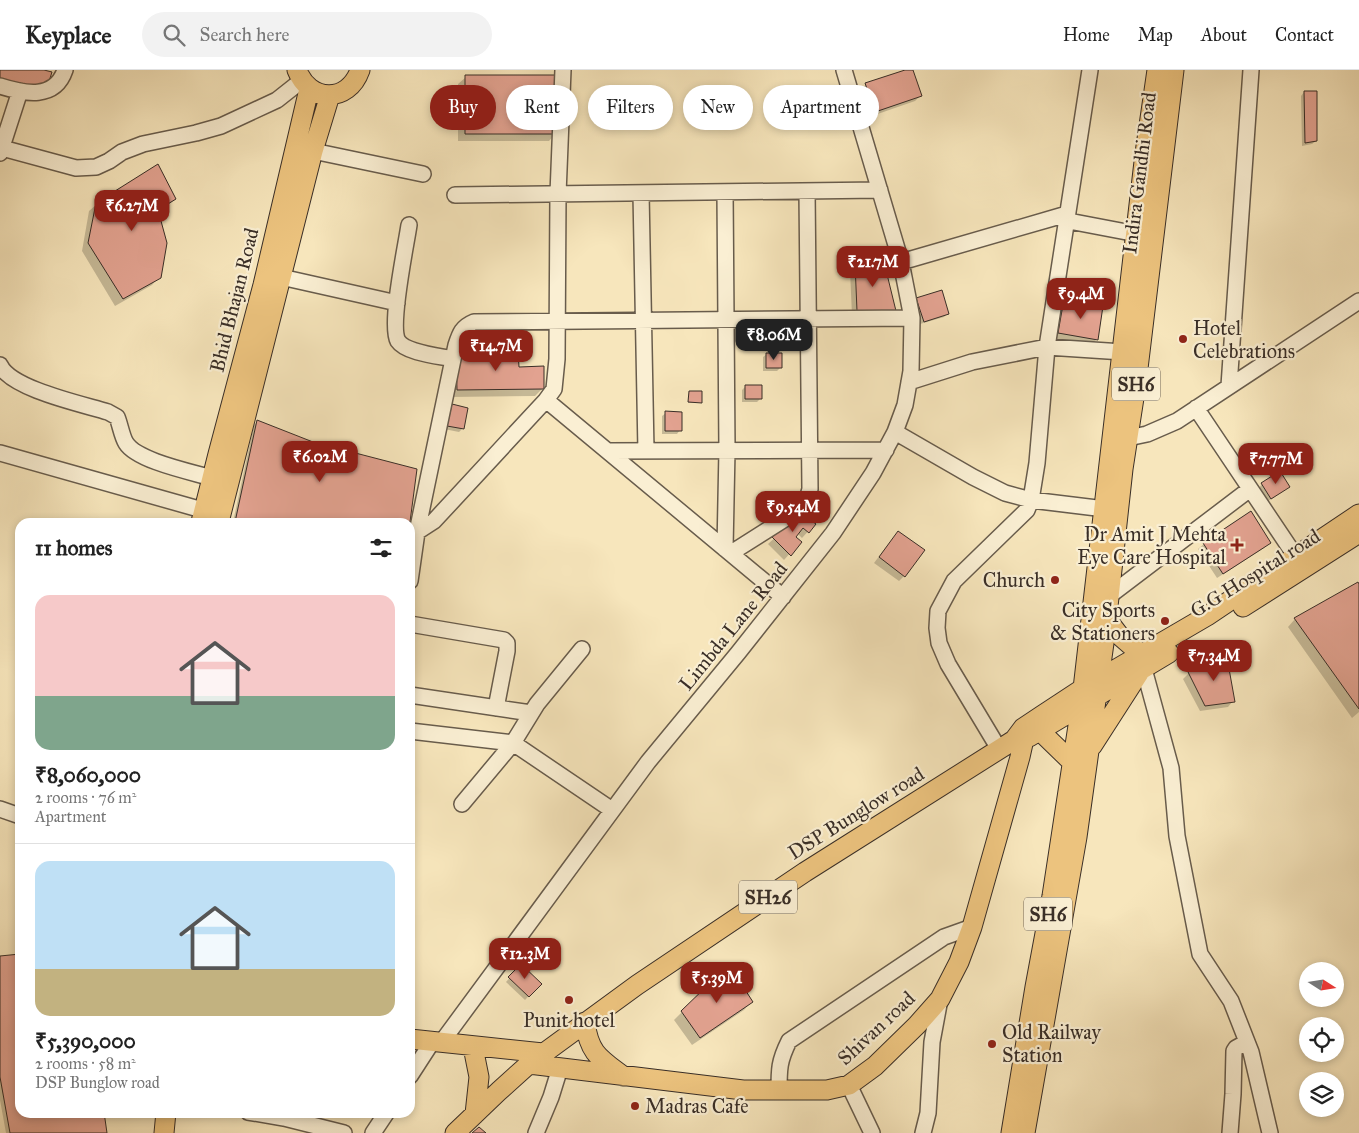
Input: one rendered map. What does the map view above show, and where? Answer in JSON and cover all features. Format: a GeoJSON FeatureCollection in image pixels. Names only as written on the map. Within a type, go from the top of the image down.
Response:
{"type":"FeatureCollection","features":[{"type":"Feature","properties":{"kind":"main road"},"geometry":{"type":"LineString","coordinates":[[302,80],[319,94],[330,95],[341,92],[351,86],[360,70]]}},
{"type":"Feature","properties":{"kind":"main road","name":"Indira Gandhi Road"},"geometry":{"type":"LineString","coordinates":[[1088,693],[1105,509],[1145,154],[1157,70]]}},
{"type":"Feature","properties":{"kind":"main road","name":"Indira Gandhi Road"},"geometry":{"type":"LineString","coordinates":[[1088,693],[1106,618],[1174,70]]}},
{"type":"Feature","properties":{"kind":"main road","name":"Bhid Bhajan Road"},"geometry":{"type":"LineString","coordinates":[[211,518],[212,478],[263,285],[302,80]]}},
{"type":"Feature","properties":{"kind":"main road","name":"Bhid Bhajan Road"},"geometry":{"type":"LineString","coordinates":[[211,518],[281,277],[313,151],[330,95]]}},
{"type":"Feature","properties":{"kind":"main road","name":"G.G Hospital road"},"geometry":{"type":"LineString","coordinates":[[1088,693],[1142,665],[1328,544],[1359,514]]}},
{"type":"Feature","properties":{"kind":"main road","name":"G.G Hospital road"},"geometry":{"type":"LineString","coordinates":[[1142,665],[1207,616],[1296,557],[1359,533]]}},
{"type":"Feature","properties":{"kind":"main road"},"geometry":{"type":"LineString","coordinates":[[1089,751],[1111,719],[1142,665],[1106,618]]}},
{"type":"Feature","properties":{"kind":"main road","name":"DSP Bunglow road"},"geometry":{"type":"LineString","coordinates":[[536,1059],[585,1022],[805,872],[1020,738],[1088,693]]}},
{"type":"Feature","properties":{"kind":"main road","name":"SH6"},"geometry":{"type":"LineString","coordinates":[[1025,1133],[1077,838],[1089,751],[1088,693]]}},
{"type":"Feature","properties":{"kind":"main road","name":"SH6"},"geometry":{"type":"LineString","coordinates":[[1011,1133],[1073,763],[1088,693]]}},
{"type":"Feature","properties":{"kind":"main road"},"geometry":{"type":"LineString","coordinates":[[1020,738],[1073,763]]}},
{"type":"Feature","properties":{"kind":"main road","name":"Shivan road"},"geometry":{"type":"LineString","coordinates":[[415,1040],[473,1047],[536,1059],[560,1068],[743,1090],[828,1090],[848,1085],[875,1066],[918,1025],[940,999],[959,962],[972,927],[1020,738]]}},
{"type":"Feature","properties":{"kind":"main road"},"geometry":{"type":"LineString","coordinates":[[585,1022],[587,1036],[592,1048],[602,1060],[624,1076]]}},
{"type":"Feature","properties":{"kind":"main road"},"geometry":{"type":"LineString","coordinates":[[473,1047],[479,1077],[475,1114]]}},
{"type":"Feature","properties":{"kind":"main road","name":"SH26"},"geometry":{"type":"LineString","coordinates":[[455,1133],[536,1059]]}},
{"type":"Feature","properties":{"kind":"main road"},"geometry":{"type":"LineString","coordinates":[[164,1133],[165,1118]]}},
{"type":"Feature","properties":{"kind":"street"},"geometry":{"type":"LineString","coordinates":[[0,86],[39,93],[52,89],[62,78],[65,70]]}},
{"type":"Feature","properties":{"kind":"street"},"geometry":{"type":"LineString","coordinates":[[417,532],[434,521],[554,389],[558,322],[558,194],[563,70]]}},
{"type":"Feature","properties":{"kind":"street","name":"Limbda Lane Road"},"geometry":{"type":"LineString","coordinates":[[415,1069],[612,810],[833,533],[873,473],[895,432],[905,405],[909,382],[912,318],[901,262],[844,70]]}},
{"type":"Feature","properties":{"kind":"street"},"geometry":{"type":"LineString","coordinates":[[1020,738],[948,664],[939,643],[937,628],[938,611],[954,581],[1027,510],[1031,500],[1037,463],[1047,347],[1090,70]]}},
{"type":"Feature","properties":{"kind":"street"},"geometry":{"type":"LineString","coordinates":[[1229,386],[1251,70]]}},
{"type":"Feature","properties":{"kind":"street"},"geometry":{"type":"LineString","coordinates":[[20,91],[1,151],[76,168],[96,167],[122,152],[143,144],[196,134],[221,126],[277,100],[302,80]]}},
{"type":"Feature","properties":{"kind":"street"},"geometry":{"type":"LineString","coordinates":[[313,151],[423,174]]}},
{"type":"Feature","properties":{"kind":"street"},"geometry":{"type":"LineString","coordinates":[[455,195],[880,190]]}},
{"type":"Feature","properties":{"kind":"street"},"geometry":{"type":"LineString","coordinates":[[728,551],[799,510],[806,503],[810,488],[807,191]]}},
{"type":"Feature","properties":{"kind":"street"},"geometry":{"type":"LineString","coordinates":[[642,192],[646,451]]}},
{"type":"Feature","properties":{"kind":"street"},"geometry":{"type":"LineString","coordinates":[[725,192],[728,551]]}},
{"type":"Feature","properties":{"kind":"street"},"geometry":{"type":"LineString","coordinates":[[1067,217],[1074,222],[1137,234]]}},
{"type":"Feature","properties":{"kind":"street"},"geometry":{"type":"LineString","coordinates":[[901,262],[1067,217]]}},
{"type":"Feature","properties":{"kind":"street"},"geometry":{"type":"LineString","coordinates":[[409,225],[395,317],[396,333],[399,342],[410,350],[453,359]]}},
{"type":"Feature","properties":{"kind":"street"},"geometry":{"type":"LineString","coordinates":[[281,277],[397,303]]}},
{"type":"Feature","properties":{"kind":"street"},"geometry":{"type":"LineString","coordinates":[[1128,438],[1148,434],[1177,421],[1359,300]]}},
{"type":"Feature","properties":{"kind":"street"},"geometry":{"type":"LineString","coordinates":[[415,546],[453,359],[460,332],[467,325],[474,322],[912,318]]}},
{"type":"Feature","properties":{"kind":"street"},"geometry":{"type":"LineString","coordinates":[[909,382],[972,362],[1047,347],[1123,352]]}},
{"type":"Feature","properties":{"kind":"street"},"geometry":{"type":"LineString","coordinates":[[0,364],[2,370],[16,381],[38,391],[108,412],[117,417],[126,443],[138,453],[152,460],[212,478]]}},
{"type":"Feature","properties":{"kind":"street"},"geometry":{"type":"LineString","coordinates":[[546,400],[783,596]]}},
{"type":"Feature","properties":{"kind":"street"},"geometry":{"type":"LineString","coordinates":[[1196,408],[1296,557]]}},
{"type":"Feature","properties":{"kind":"street"},"geometry":{"type":"LineString","coordinates":[[895,432],[973,477],[1005,493],[1031,500],[1105,509]]}},
{"type":"Feature","properties":{"kind":"street"},"geometry":{"type":"LineString","coordinates":[[608,451],[886,450]]}},
{"type":"Feature","properties":{"kind":"street"},"geometry":{"type":"LineString","coordinates":[[0,453],[211,518]]}},
{"type":"Feature","properties":{"kind":"street"},"geometry":{"type":"LineString","coordinates":[[1109,596],[1250,490]]}},
{"type":"Feature","properties":{"kind":"street"},"geometry":{"type":"LineString","coordinates":[[415,625],[504,640],[507,643],[496,708]]}},
{"type":"Feature","properties":{"kind":"street"},"geometry":{"type":"LineString","coordinates":[[462,804],[512,743],[531,713],[582,649]]}},
{"type":"Feature","properties":{"kind":"street"},"geometry":{"type":"LineString","coordinates":[[1142,665],[1160,723],[1171,768],[1177,836],[1200,954],[1232,1001],[1253,1061],[1270,1133]]}},
{"type":"Feature","properties":{"kind":"street"},"geometry":{"type":"LineString","coordinates":[[415,696],[531,713]]}},
{"type":"Feature","properties":{"kind":"street"},"geometry":{"type":"LineString","coordinates":[[415,732],[512,743],[612,810]]}},
{"type":"Feature","properties":{"kind":"street"},"geometry":{"type":"LineString","coordinates":[[0,809],[15,814]]}},
{"type":"Feature","properties":{"kind":"street"},"geometry":{"type":"LineString","coordinates":[[779,1091],[778,1068],[790,1041],[944,937],[972,927]]}},
{"type":"Feature","properties":{"kind":"street"},"geometry":{"type":"LineString","coordinates":[[923,1133],[928,1113],[932,1042],[940,999]]}},
{"type":"Feature","properties":{"kind":"street"},"geometry":{"type":"LineString","coordinates":[[1230,1133],[1234,1051],[1247,1042]]}},
{"type":"Feature","properties":{"kind":"street"},"geometry":{"type":"LineString","coordinates":[[536,1133],[551,1097],[560,1068]]}},
{"type":"Feature","properties":{"kind":"street"},"geometry":{"type":"LineString","coordinates":[[848,1085],[872,1133]]}},
{"type":"Feature","properties":{"kind":"street"},"geometry":{"type":"LineString","coordinates":[[284,1118],[344,1133]]}},
{"type":"Feature","properties":{"kind":"street"},"geometry":{"type":"LineString","coordinates":[[373,1133],[382,1118]]}},
{"type":"Feature","properties":{"kind":"building"},"geometry":{"type":"Polygon","coordinates":[[[0,70],[44,70],[52,72],[47,88],[0,81],[0,70]]]}},
{"type":"Feature","properties":{"kind":"building"},"geometry":{"type":"Polygon","coordinates":[[[905,70],[913,70],[922,96],[879,111],[879,85],[866,85],[865,83],[905,70]]]}},
{"type":"Feature","properties":{"kind":"building"},"geometry":{"type":"Polygon","coordinates":[[[465,75],[558,75],[558,85],[506,85],[506,130],[557,130],[557,134],[465,134],[465,130],[496,130],[496,85],[465,85],[465,75]]]}},
{"type":"Feature","properties":{"kind":"building"},"geometry":{"type":"Polygon","coordinates":[[[1304,91],[1317,91],[1317,141],[1305,143],[1304,91]]]}},
{"type":"Feature","properties":{"kind":"building"},"geometry":{"type":"Polygon","coordinates":[[[158,164],[176,199],[158,210],[167,243],[161,278],[123,299],[88,243],[96,203],[158,164]]]}},
{"type":"Feature","properties":{"kind":"building"},"geometry":{"type":"Polygon","coordinates":[[[884,262],[896,311],[857,311],[855,263],[884,262]]]}},
{"type":"Feature","properties":{"kind":"building"},"geometry":{"type":"Polygon","coordinates":[[[942,290],[949,314],[924,322],[916,298],[942,290]]]}},
{"type":"Feature","properties":{"kind":"building"},"geometry":{"type":"Polygon","coordinates":[[[1064,299],[1103,306],[1098,340],[1058,333],[1064,299]]]}},
{"type":"Feature","properties":{"kind":"building"},"geometry":{"type":"Polygon","coordinates":[[[518,351],[519,367],[544,366],[544,389],[457,390],[456,352],[518,351]]]}},
{"type":"Feature","properties":{"kind":"building"},"geometry":{"type":"Polygon","coordinates":[[[766,353],[782,353],[782,368],[766,368],[766,353]]]}},
{"type":"Feature","properties":{"kind":"building"},"geometry":{"type":"Polygon","coordinates":[[[745,385],[762,385],[762,399],[745,399],[745,385]]]}},
{"type":"Feature","properties":{"kind":"building"},"geometry":{"type":"Polygon","coordinates":[[[689,391],[702,391],[702,403],[688,402],[689,391]]]}},
{"type":"Feature","properties":{"kind":"building"},"geometry":{"type":"Polygon","coordinates":[[[452,404],[468,408],[464,429],[447,426],[452,404]]]}},
{"type":"Feature","properties":{"kind":"building"},"geometry":{"type":"Polygon","coordinates":[[[665,411],[682,412],[682,431],[665,431],[665,411]]]}},
{"type":"Feature","properties":{"kind":"building"},"geometry":{"type":"Polygon","coordinates":[[[257,420],[313,442],[417,469],[411,518],[236,518],[257,420]]]}},
{"type":"Feature","properties":{"kind":"building"},"geometry":{"type":"Polygon","coordinates":[[[1280,471],[1290,487],[1271,499],[1261,483],[1280,471]]]}},
{"type":"Feature","properties":{"kind":"building"},"geometry":{"type":"Polygon","coordinates":[[[1251,511],[1271,543],[1223,574],[1203,543],[1251,511]]]}},
{"type":"Feature","properties":{"kind":"building"},"geometry":{"type":"Polygon","coordinates":[[[801,513],[816,524],[809,533],[803,528],[796,537],[802,542],[791,556],[772,537],[801,513]]]}},
{"type":"Feature","properties":{"kind":"building"},"geometry":{"type":"Polygon","coordinates":[[[898,531],[925,550],[905,577],[879,557],[898,531]]]}},
{"type":"Feature","properties":{"kind":"building"},"geometry":{"type":"Polygon","coordinates":[[[1358,582],[1359,584],[1359,709],[1294,618],[1358,582]]]}},
{"type":"Feature","properties":{"kind":"building"},"geometry":{"type":"Polygon","coordinates":[[[1226,652],[1235,702],[1205,706],[1188,672],[1226,652]]]}},
{"type":"Feature","properties":{"kind":"building"},"geometry":{"type":"Polygon","coordinates":[[[15,954],[15,1118],[105,1118],[107,1133],[10,1133],[0,1077],[0,956],[15,954]]]}},
{"type":"Feature","properties":{"kind":"building"},"geometry":{"type":"Polygon","coordinates":[[[521,964],[542,984],[529,997],[508,977],[521,964]]]}},
{"type":"Feature","properties":{"kind":"building"},"geometry":{"type":"Polygon","coordinates":[[[731,968],[753,1002],[700,1038],[681,1011],[709,984],[731,968]]]}},
{"type":"Feature","properties":{"kind":"building"},"geometry":{"type":"Polygon","coordinates":[[[479,1127],[486,1133],[472,1133],[479,1127]]]}},
{"type":"Feature","properties":{"kind":"place","name":"Hotel Celebrations"},"geometry":{"type":"Point","coordinates":[1183,339]}},
{"type":"Feature","properties":{"kind":"place","name":"Dr Amit J Mehta Eye Care Hospital"},"geometry":{"type":"Point","coordinates":[1237,545]}},
{"type":"Feature","properties":{"kind":"place","name":"Church"},"geometry":{"type":"Point","coordinates":[1055,580]}},
{"type":"Feature","properties":{"kind":"place","name":"City Sports & Stationers"},"geometry":{"type":"Point","coordinates":[1165,621]}},
{"type":"Feature","properties":{"kind":"place","name":"Punit hotel"},"geometry":{"type":"Point","coordinates":[569,1000]}},
{"type":"Feature","properties":{"kind":"place","name":"Old Railway Station"},"geometry":{"type":"Point","coordinates":[992,1044]}},
{"type":"Feature","properties":{"kind":"place","name":"Madras Cafe"},"geometry":{"type":"Point","coordinates":[635,1106]}}]}
